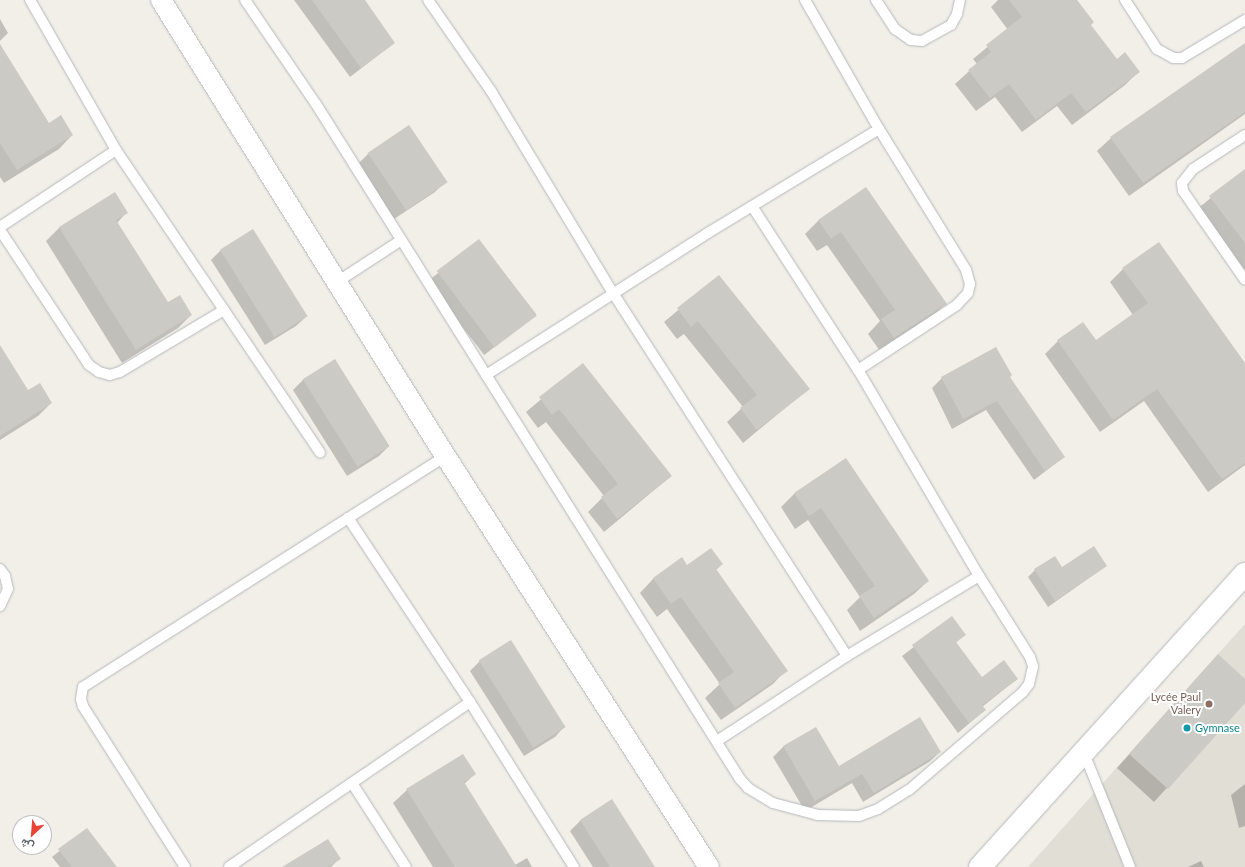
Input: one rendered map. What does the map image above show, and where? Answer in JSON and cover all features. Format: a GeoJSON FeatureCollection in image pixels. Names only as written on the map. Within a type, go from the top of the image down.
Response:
{"type":"FeatureCollection","features":[{"type":"Feature","properties":{"kind":"main road"},"geometry":{"type":"LineString","coordinates":[[980,867],[1245,574]]}},
{"type":"Feature","properties":{"kind":"street"},"geometry":{"type":"LineString","coordinates":[[161,0],[446,456],[709,867]]}},
{"type":"Feature","properties":{"kind":"lane"},"geometry":{"type":"LineString","coordinates":[[30,0],[116,150],[320,453]]}},
{"type":"Feature","properties":{"kind":"lane"},"geometry":{"type":"LineString","coordinates":[[245,0],[316,104],[400,241],[717,742],[748,788],[773,803],[818,815],[838,817],[859,816],[893,801],[1023,692],[1028,684],[1033,666],[1030,657],[979,576],[858,370],[752,206]]}},
{"type":"Feature","properties":{"kind":"lane"},"geometry":{"type":"LineString","coordinates":[[428,0],[491,91],[613,293],[847,656]]}},
{"type":"Feature","properties":{"kind":"lane"},"geometry":{"type":"LineString","coordinates":[[805,0],[879,129],[966,270],[970,284],[968,293],[957,305],[858,370]]}},
{"type":"Feature","properties":{"kind":"lane"},"geometry":{"type":"LineString","coordinates":[[876,0],[895,29],[911,40],[922,41],[951,25],[957,14],[960,0]]}},
{"type":"Feature","properties":{"kind":"lane"},"geometry":{"type":"LineString","coordinates":[[1125,0],[1157,49],[1173,58],[1182,58],[1245,20]]}},
{"type":"Feature","properties":{"kind":"lane"},"geometry":{"type":"LineString","coordinates":[[486,375],[613,293],[879,129]]}},
{"type":"Feature","properties":{"kind":"lane"},"geometry":{"type":"LineString","coordinates":[[1245,135],[1193,169],[1182,183],[1183,191],[1245,280]]}},
{"type":"Feature","properties":{"kind":"lane"},"geometry":{"type":"LineString","coordinates":[[116,150],[0,229],[89,365],[99,372],[110,375],[120,372],[224,310]]}},
{"type":"Feature","properties":{"kind":"lane"},"geometry":{"type":"LineString","coordinates":[[337,282],[400,241]]}},
{"type":"Feature","properties":{"kind":"lane"},"geometry":{"type":"LineString","coordinates":[[186,867],[83,706],[81,699],[83,687],[446,456]]}},
{"type":"Feature","properties":{"kind":"lane"},"geometry":{"type":"LineString","coordinates":[[348,518],[470,702],[574,867]]}},
{"type":"Feature","properties":{"kind":"lane"},"geometry":{"type":"LineString","coordinates":[[0,568],[5,576],[8,589],[0,606]]}},
{"type":"Feature","properties":{"kind":"lane"},"geometry":{"type":"LineString","coordinates":[[717,742],[847,656],[979,576]]}},
{"type":"Feature","properties":{"kind":"lane"},"geometry":{"type":"LineString","coordinates":[[229,867],[470,702]]}},
{"type":"Feature","properties":{"kind":"lane"},"geometry":{"type":"LineString","coordinates":[[1084,753],[1130,867]]}},
{"type":"Feature","properties":{"kind":"lane"},"geometry":{"type":"LineString","coordinates":[[352,783],[406,867]]}},
{"type":"Feature","properties":{"kind":"shaded area","name":"Lycée Paul Valery"},"geometry":{"type":"Polygon","coordinates":[[[1245,624],[1245,867],[1028,867],[1218,654],[1245,624]]]}},
{"type":"Feature","properties":{"kind":"building"},"geometry":{"type":"Polygon","coordinates":[[[312,0],[365,0],[395,43],[361,68],[312,0]]]}},
{"type":"Feature","properties":{"kind":"building"},"geometry":{"type":"Polygon","coordinates":[[[1009,0],[1077,0],[1094,22],[1091,25],[1117,59],[1125,52],[1140,72],[1086,112],[1071,93],[1036,120],[1009,84],[990,98],[968,70],[991,52],[986,45],[1022,17],[1009,0]]]}},
{"type":"Feature","properties":{"kind":"building"},"geometry":{"type":"Polygon","coordinates":[[[1245,43],[1245,112],[1143,183],[1110,137],[1245,43]]]}},
{"type":"Feature","properties":{"kind":"building"},"geometry":{"type":"Polygon","coordinates":[[[0,44],[49,123],[61,115],[73,135],[17,170],[0,143],[0,44]]]}},
{"type":"Feature","properties":{"kind":"building"},"geometry":{"type":"Polygon","coordinates":[[[409,125],[448,182],[406,210],[368,153],[409,125]]]}},
{"type":"Feature","properties":{"kind":"building"},"geometry":{"type":"Polygon","coordinates":[[[1245,169],[1245,243],[1209,196],[1245,169]]]}},
{"type":"Feature","properties":{"kind":"building"},"geometry":{"type":"Polygon","coordinates":[[[866,187],[947,304],[894,338],[881,319],[895,310],[841,232],[831,239],[818,220],[866,187]]]}},
{"type":"Feature","properties":{"kind":"building"},"geometry":{"type":"Polygon","coordinates":[[[115,192],[128,213],[116,220],[168,302],[180,295],[192,315],[136,350],[59,227],[115,192]]]}},
{"type":"Feature","properties":{"kind":"building"},"geometry":{"type":"Polygon","coordinates":[[[253,229],[308,316],[275,337],[220,250],[253,229]]]}},
{"type":"Feature","properties":{"kind":"building"},"geometry":{"type":"Polygon","coordinates":[[[479,239],[537,316],[494,348],[437,271],[479,239]]]}},
{"type":"Feature","properties":{"kind":"building"},"geometry":{"type":"Polygon","coordinates":[[[1159,242],[1245,363],[1245,463],[1222,479],[1157,389],[1113,420],[1057,340],[1083,322],[1096,340],[1148,303],[1122,268],[1159,242]]]}},
{"type":"Feature","properties":{"kind":"building"},"geometry":{"type":"Polygon","coordinates":[[[719,275],[810,389],[757,430],[740,408],[757,395],[698,321],[691,327],[677,308],[719,275]]]}},
{"type":"Feature","properties":{"kind":"building"},"geometry":{"type":"Polygon","coordinates":[[[0,345],[28,390],[40,383],[52,403],[0,436],[0,345]]]}},
{"type":"Feature","properties":{"kind":"building"},"geometry":{"type":"Polygon","coordinates":[[[996,347],[1012,375],[1010,377],[1065,457],[1045,471],[997,401],[963,419],[941,377],[996,347]]]}},
{"type":"Feature","properties":{"kind":"building"},"geometry":{"type":"Polygon","coordinates":[[[335,359],[390,446],[357,466],[303,379],[335,359]]]}},
{"type":"Feature","properties":{"kind":"building"},"geometry":{"type":"Polygon","coordinates":[[[583,363],[672,476],[617,519],[601,497],[618,484],[559,409],[552,415],[539,397],[583,363]]]}},
{"type":"Feature","properties":{"kind":"building"},"geometry":{"type":"Polygon","coordinates":[[[846,458],[929,581],[874,618],[859,596],[875,586],[821,508],[809,516],[794,493],[846,458]]]}},
{"type":"Feature","properties":{"kind":"building"},"geometry":{"type":"Polygon","coordinates":[[[1094,546],[1107,566],[1055,601],[1034,569],[1055,556],[1062,567],[1094,546]]]}},
{"type":"Feature","properties":{"kind":"building"},"geometry":{"type":"Polygon","coordinates":[[[711,548],[723,564],[716,569],[788,671],[735,708],[718,683],[734,672],[681,597],[671,604],[653,578],[682,557],[687,565],[711,548]]]}},
{"type":"Feature","properties":{"kind":"building"},"geometry":{"type":"Polygon","coordinates":[[[952,616],[966,635],[956,642],[982,677],[1004,660],[1018,679],[982,705],[986,710],[969,723],[912,645],[952,616]]]}},
{"type":"Feature","properties":{"kind":"building"},"geometry":{"type":"Polygon","coordinates":[[[511,640],[566,727],[533,747],[479,660],[511,640]]]}},
{"type":"Feature","properties":{"kind":"building","name":"Gymnase"},"geometry":{"type":"Polygon","coordinates":[[[1218,654],[1245,679],[1245,703],[1168,789],[1129,754],[1218,654]]]}},
{"type":"Feature","properties":{"kind":"building"},"geometry":{"type":"Polygon","coordinates":[[[920,717],[941,752],[874,793],[862,774],[815,801],[783,746],[816,727],[839,766],[920,717]]]}},
{"type":"Feature","properties":{"kind":"building"},"geometry":{"type":"Polygon","coordinates":[[[463,754],[476,774],[464,782],[517,867],[455,867],[406,789],[463,754]]]}},
{"type":"Feature","properties":{"kind":"building"},"geometry":{"type":"Polygon","coordinates":[[[612,799],[655,867],[610,867],[580,820],[612,799]]]}},
{"type":"Feature","properties":{"kind":"building"},"geometry":{"type":"Polygon","coordinates":[[[87,828],[117,867],[72,867],[58,849],[87,828]]]}},
{"type":"Feature","properties":{"kind":"building"},"geometry":{"type":"Polygon","coordinates":[[[328,839],[341,859],[328,867],[282,867],[328,839]]]}},
{"type":"Feature","properties":{"kind":"place","name":"Lycée Paul Valery"},"geometry":{"type":"Point","coordinates":[1209,704]}},
{"type":"Feature","properties":{"kind":"place","name":"Gymnase"},"geometry":{"type":"Point","coordinates":[1187,728]}}]}
